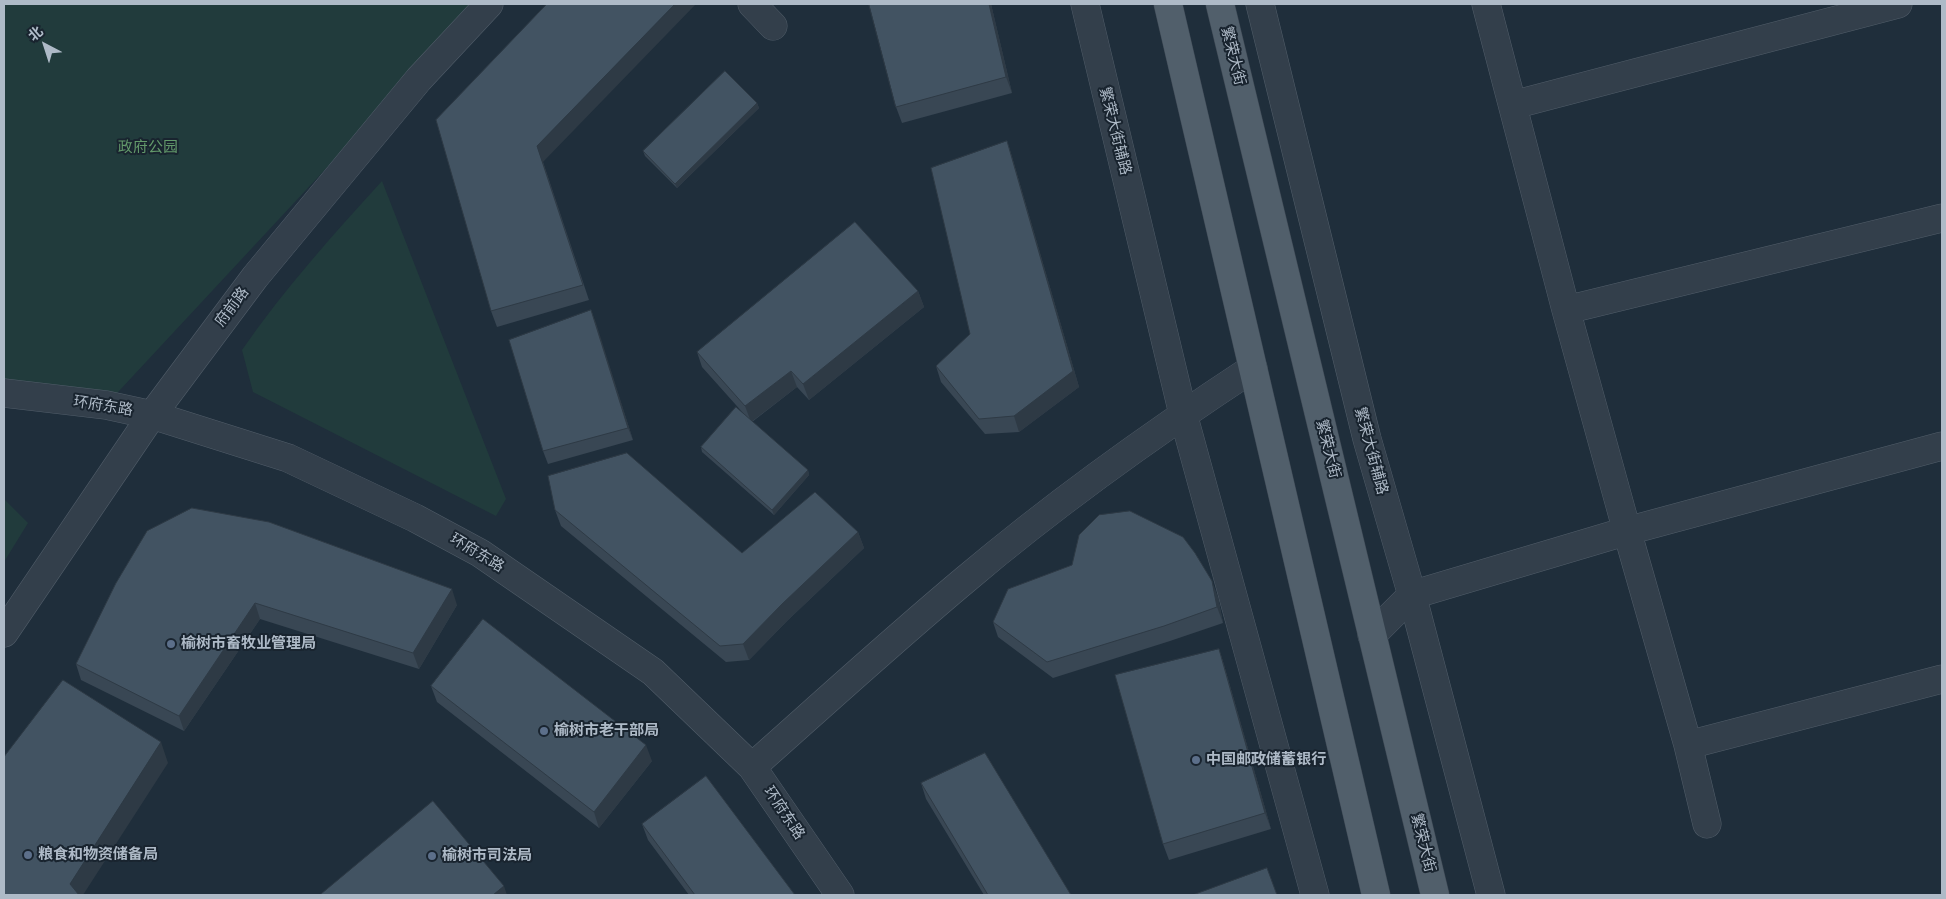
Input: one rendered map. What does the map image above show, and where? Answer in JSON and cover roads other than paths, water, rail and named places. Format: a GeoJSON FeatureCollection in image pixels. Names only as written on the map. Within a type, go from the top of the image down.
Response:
{"type":"FeatureCollection","features":[{"type":"Feature","properties":{"kind":"main road"},"geometry":{"type":"LineString","coordinates":[[1168,4],[1376,895]]}},
{"type":"Feature","properties":{"kind":"main road","name":"繁荣大街"},"geometry":{"type":"LineString","coordinates":[[1220,4],[1435,895]]}},
{"type":"Feature","properties":{"kind":"street","name":"府前路"},"geometry":{"type":"LineString","coordinates":[[4,633],[152,415],[255,277],[418,79],[489,4]]}},
{"type":"Feature","properties":{"kind":"street"},"geometry":{"type":"LineString","coordinates":[[752,4],[773,26]]}},
{"type":"Feature","properties":{"kind":"street","name":"繁荣大街辅路"},"geometry":{"type":"LineString","coordinates":[[1085,4],[1183,414],[1315,895]]}},
{"type":"Feature","properties":{"kind":"street","name":"繁荣大街辅路"},"geometry":{"type":"LineString","coordinates":[[1260,4],[1368,440],[1412,595],[1491,895]]}},
{"type":"Feature","properties":{"kind":"street"},"geometry":{"type":"LineString","coordinates":[[1486,4],[1566,310],[1688,745],[1707,824]]}},
{"type":"Feature","properties":{"kind":"street"},"geometry":{"type":"LineString","coordinates":[[1513,104],[1898,4]]}},
{"type":"Feature","properties":{"kind":"street"},"geometry":{"type":"LineString","coordinates":[[1566,310],[1942,218]]}},
{"type":"Feature","properties":{"kind":"street"},"geometry":{"type":"LineString","coordinates":[[752,767],[966,578],[1075,491],[1183,414],[1253,368]]}},
{"type":"Feature","properties":{"kind":"street","name":"环府东路"},"geometry":{"type":"LineString","coordinates":[[4,393],[106,405],[152,415],[288,458],[415,518],[480,553],[653,672],[752,767],[840,895]]}},
{"type":"Feature","properties":{"kind":"street"},"geometry":{"type":"LineString","coordinates":[[1372,635],[1412,595],[1627,531],[1942,446]]}},
{"type":"Feature","properties":{"kind":"street"},"geometry":{"type":"LineString","coordinates":[[1688,745],[1942,679]]}},
{"type":"Feature","properties":{"kind":"place","name":"榆树市畜牧业管理局"},"geometry":{"type":"Point","coordinates":[171,644]}},
{"type":"Feature","properties":{"kind":"place","name":"榆树市老干部局"},"geometry":{"type":"Point","coordinates":[544,731]}},
{"type":"Feature","properties":{"kind":"place","name":"中国邮政储蓄银行"},"geometry":{"type":"Point","coordinates":[1196,760]}},
{"type":"Feature","properties":{"kind":"place","name":"粮食和物资储备局"},"geometry":{"type":"Point","coordinates":[28,855]}},
{"type":"Feature","properties":{"kind":"place","name":"榆树市司法局"},"geometry":{"type":"Point","coordinates":[432,856]}},
{"type":"Feature","properties":{"kind":"park label","name":"政府公园"},"geometry":{"type":"Point","coordinates":[148,148]}}]}
